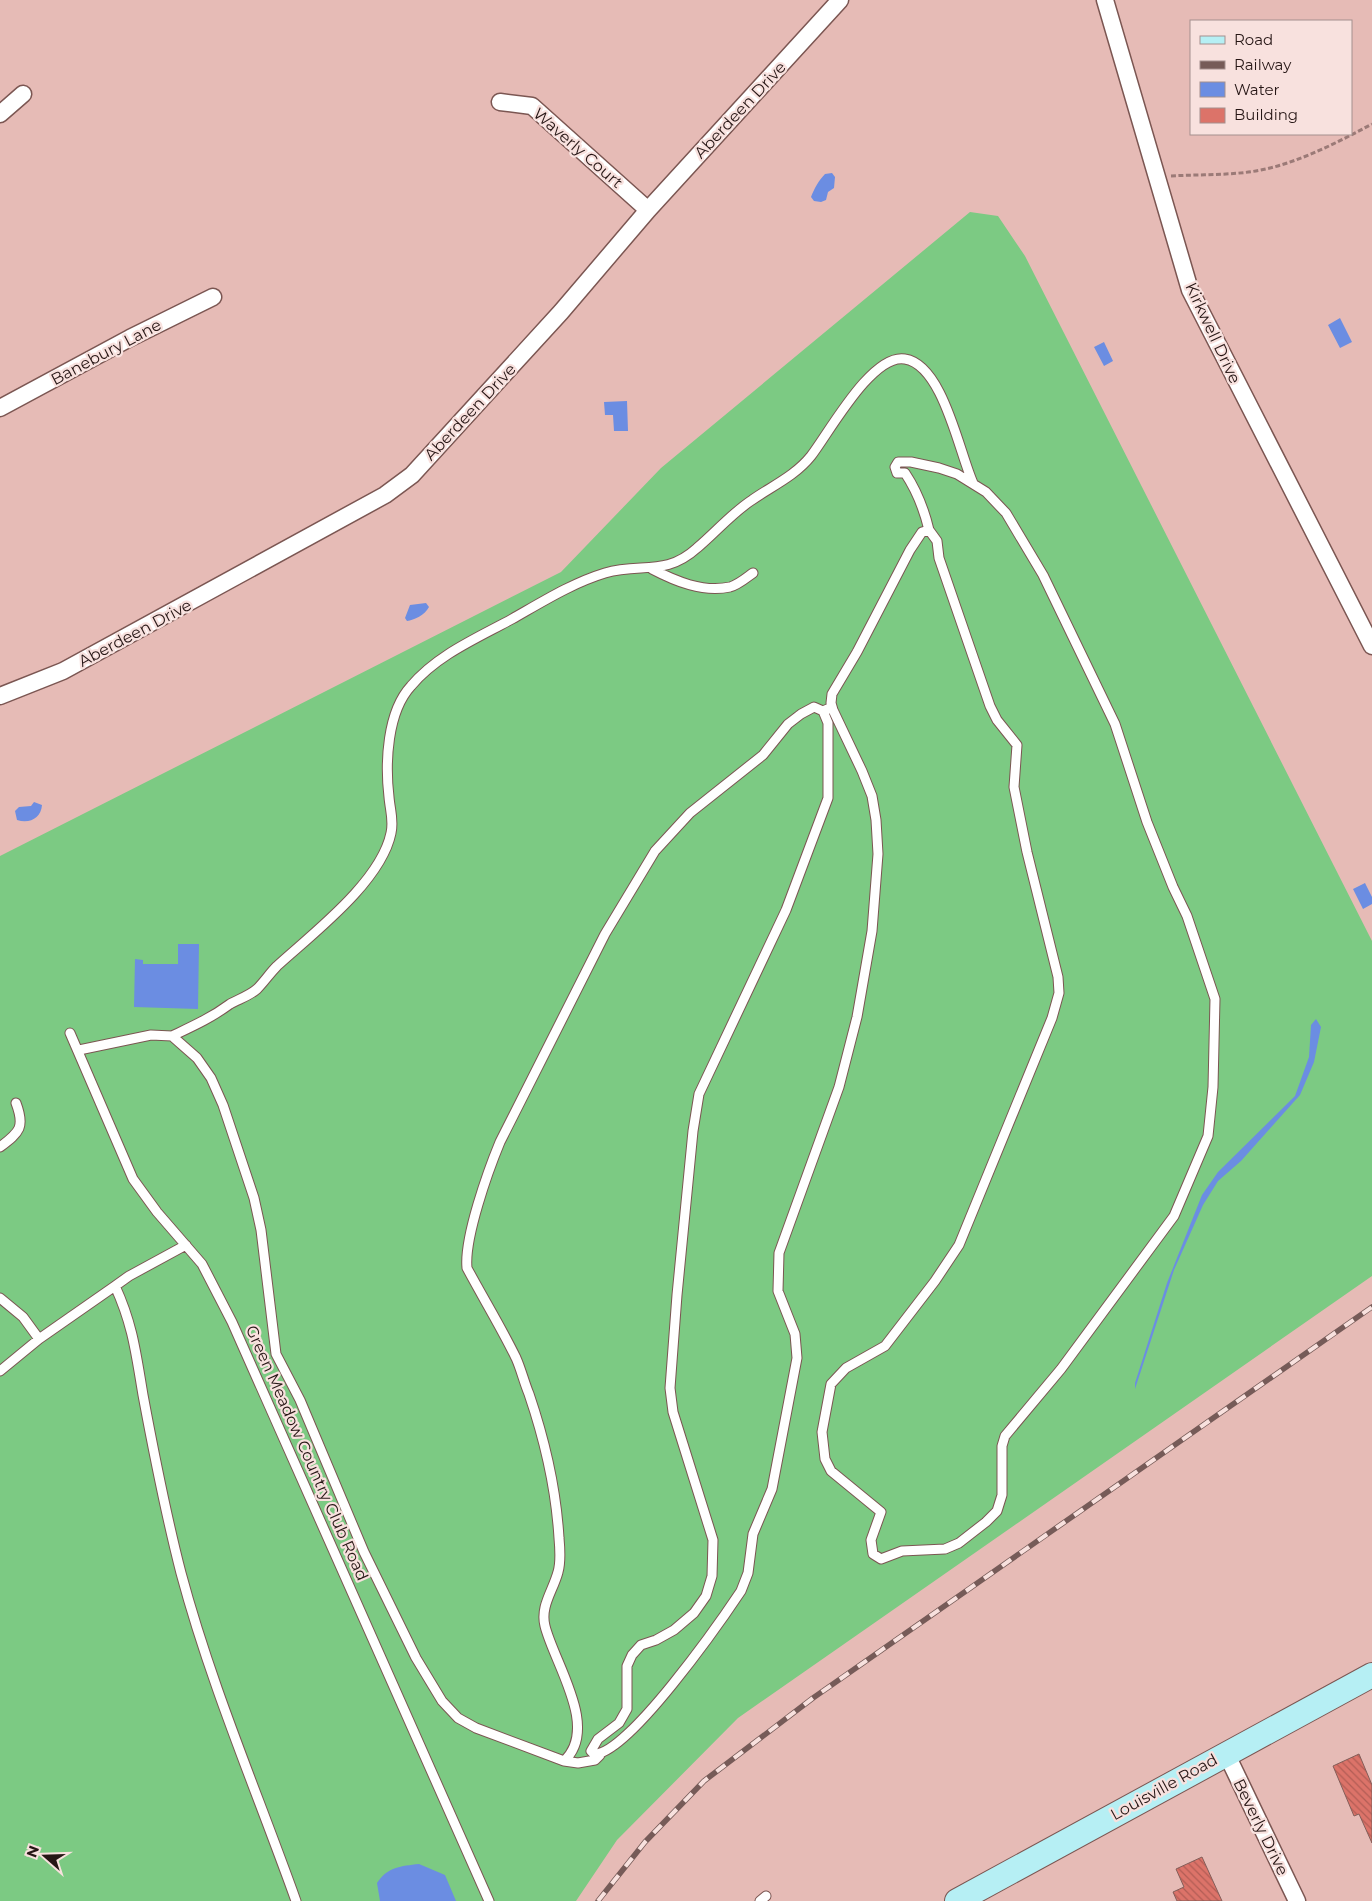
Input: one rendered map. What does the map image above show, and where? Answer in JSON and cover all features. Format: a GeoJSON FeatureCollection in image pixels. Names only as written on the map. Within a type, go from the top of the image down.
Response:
{"type":"FeatureCollection","features":[{"type":"Feature","properties":{"kind":"main road","name":"Louisville Road"},"geometry":{"type":"LineString","coordinates":[[957,1901],[1372,1675]]}},
{"type":"Feature","properties":{"kind":"street","name":"Aberdeen Drive"},"geometry":{"type":"LineString","coordinates":[[0,696],[63,671],[174,612],[385,495],[405,480],[453,432],[648,210],[840,0]]}},
{"type":"Feature","properties":{"kind":"street","name":"Kirkwell Drive"},"geometry":{"type":"LineString","coordinates":[[1105,0],[1190,290],[1372,646]]}},
{"type":"Feature","properties":{"kind":"street"},"geometry":{"type":"LineString","coordinates":[[0,114],[23,94]]}},
{"type":"Feature","properties":{"kind":"street","name":"Waverly Court"},"geometry":{"type":"LineString","coordinates":[[500,102],[532,106],[648,210]]}},
{"type":"Feature","properties":{"kind":"street","name":"Banebury Lane"},"geometry":{"type":"LineString","coordinates":[[0,408],[130,338],[213,297]]}},
{"type":"Feature","properties":{"kind":"street","name":"Beverly Drive"},"geometry":{"type":"LineString","coordinates":[[1226,1753],[1297,1901]]}},
{"type":"Feature","properties":{"kind":"lane"},"geometry":{"type":"LineString","coordinates":[[79,1050],[151,1035],[172,1036],[218,1015],[231,1004],[255,991],[276,967],[316,933],[363,883],[382,856],[391,836],[393,819],[389,797],[388,766],[392,727],[408,689],[426,670],[464,644],[586,580],[624,568],[652,569],[674,564],[692,552],[739,510],[778,485],[808,460],[862,385],[882,364],[903,358],[922,366],[932,379],[943,399],[962,458],[973,483]]}},
{"type":"Feature","properties":{"kind":"lane"},"geometry":{"type":"LineString","coordinates":[[898,462],[911,462],[939,468],[973,483],[996,500],[1044,574],[1115,724],[1146,822],[1187,916],[1215,999],[1214,1087],[1208,1136],[1174,1216],[1061,1369],[1005,1436],[1002,1446],[1002,1496],[997,1511],[959,1543],[945,1549],[902,1551],[881,1559],[872,1554],[871,1540],[881,1512],[832,1472],[825,1459],[822,1432],[827,1394],[831,1384],[846,1368],[884,1346],[935,1282],[959,1245],[1052,1018],[1059,993],[1058,977],[1052,949],[1027,852],[1014,787],[1016,745],[997,720],[990,706],[939,558],[937,542],[930,530],[921,502],[912,484],[905,473],[897,473],[895,467],[898,462]]}},
{"type":"Feature","properties":{"kind":"lane"},"geometry":{"type":"LineString","coordinates":[[172,1036],[197,1058],[211,1078],[223,1105],[254,1198],[276,1354],[300,1400],[364,1552],[416,1658],[442,1701],[458,1718],[476,1728],[564,1761],[578,1763],[595,1760],[649,1714],[741,1591],[748,1573],[754,1534],[772,1489],[797,1358],[795,1334],[778,1291],[779,1253],[839,1087],[864,979],[877,879],[876,820],[872,796],[833,710],[831,704],[832,694],[857,652],[910,550],[922,532],[930,530]]}},
{"type":"Feature","properties":{"kind":"lane"},"geometry":{"type":"LineString","coordinates":[[652,569],[690,586],[722,588],[732,587],[753,573]]}},
{"type":"Feature","properties":{"kind":"lane"},"geometry":{"type":"LineString","coordinates":[[564,1761],[574,1749],[578,1737],[577,1720],[566,1683],[545,1626],[546,1603],[559,1572],[560,1553],[550,1467],[540,1428],[517,1360],[467,1268],[466,1258],[475,1220],[489,1169],[500,1142],[605,934],[655,851],[690,813],[763,755],[788,724],[814,707],[823,711],[828,724],[828,798],[786,910],[699,1094],[693,1131],[676,1295],[670,1388],[672,1412],[713,1540],[712,1576],[706,1596],[694,1613],[674,1630],[656,1640],[641,1645],[632,1655],[627,1666],[627,1709],[619,1723],[598,1739],[591,1750],[594,1754],[600,1755]]}},
{"type":"Feature","properties":{"kind":"lane"},"geometry":{"type":"LineString","coordinates":[[823,711],[830,708],[833,710]]}},
{"type":"Feature","properties":{"kind":"lane","name":"Green Meadow Country Club Road"},"geometry":{"type":"LineString","coordinates":[[70,1033],[133,1178],[157,1212],[202,1264],[232,1322],[489,1901]]}},
{"type":"Feature","properties":{"kind":"lane"},"geometry":{"type":"LineString","coordinates":[[0,1147],[20,1129],[22,1123],[16,1103]]}},
{"type":"Feature","properties":{"kind":"lane"},"geometry":{"type":"LineString","coordinates":[[0,1371],[39,1339],[129,1276],[186,1245]]}},
{"type":"Feature","properties":{"kind":"lane"},"geometry":{"type":"LineString","coordinates":[[115,1286],[137,1349],[143,1395],[181,1572],[206,1659],[296,1901]]}},
{"type":"Feature","properties":{"kind":"lane"},"geometry":{"type":"LineString","coordinates":[[0,1298],[22,1317],[39,1339]]}},
{"type":"Feature","properties":{"kind":"path"},"geometry":{"type":"LineString","coordinates":[[1352,133],[1372,124]]}},
{"type":"Feature","properties":{"kind":"path"},"geometry":{"type":"LineString","coordinates":[[1156,176],[1228,173],[1269,168],[1296,160],[1349,135]]}},
{"type":"Feature","properties":{"kind":"green space"},"geometry":{"type":"Polygon","coordinates":[[[970,212],[998,216],[1025,256],[1372,941],[1372,1276],[738,1718],[617,1840],[576,1901],[0,1901],[0,856],[561,572],[661,468],[970,212]]]}},
{"type":"Feature","properties":{"kind":"water"},"geometry":{"type":"Polygon","coordinates":[[[832,173],[835,177],[834,188],[828,192],[826,200],[821,202],[814,201],[811,197],[815,188],[825,174],[832,173]]]}},
{"type":"Feature","properties":{"kind":"water"},"geometry":{"type":"Polygon","coordinates":[[[1340,318],[1352,342],[1340,348],[1328,325],[1340,318]]]}},
{"type":"Feature","properties":{"kind":"water"},"geometry":{"type":"Polygon","coordinates":[[[1104,342],[1113,361],[1104,366],[1094,347],[1104,342]]]}},
{"type":"Feature","properties":{"kind":"water"},"geometry":{"type":"Polygon","coordinates":[[[627,401],[628,431],[614,431],[613,415],[605,415],[604,402],[627,401]]]}},
{"type":"Feature","properties":{"kind":"water"},"geometry":{"type":"Polygon","coordinates":[[[426,603],[429,607],[422,615],[407,621],[405,618],[410,605],[426,603]]]}},
{"type":"Feature","properties":{"kind":"water"},"geometry":{"type":"Polygon","coordinates":[[[34,802],[42,805],[37,817],[26,821],[17,820],[15,811],[19,807],[31,806],[34,802]]]}},
{"type":"Feature","properties":{"kind":"water"},"geometry":{"type":"Polygon","coordinates":[[[1365,883],[1372,897],[1372,904],[1363,909],[1353,889],[1365,883]]]}},
{"type":"Feature","properties":{"kind":"water"},"geometry":{"type":"Polygon","coordinates":[[[178,944],[199,944],[198,1009],[134,1007],[135,959],[143,960],[143,964],[178,964],[178,944]]]}},
{"type":"Feature","properties":{"kind":"water"},"geometry":{"type":"Polygon","coordinates":[[[1316,1019],[1321,1027],[1314,1062],[1300,1095],[1241,1161],[1218,1181],[1203,1205],[1174,1270],[1135,1389],[1135,1383],[1167,1283],[1202,1195],[1218,1172],[1295,1096],[1309,1057],[1311,1025],[1316,1019]]]}},
{"type":"Feature","properties":{"kind":"water"},"geometry":{"type":"Polygon","coordinates":[[[419,1864],[445,1875],[456,1901],[380,1901],[377,1883],[385,1874],[390,1870],[400,1867],[419,1864]]]}},
{"type":"Feature","properties":{"kind":"building"},"geometry":{"type":"Polygon","coordinates":[[[1359,1754],[1372,1785],[1372,1843],[1359,1814],[1354,1816],[1333,1766],[1359,1754]]]}},
{"type":"Feature","properties":{"kind":"building"},"geometry":{"type":"Polygon","coordinates":[[[1202,1857],[1222,1901],[1177,1901],[1173,1892],[1184,1887],[1176,1869],[1202,1857]]]}},
{"type":"Feature","properties":{"kind":"railway"},"geometry":{"type":"LineString","coordinates":[[598,1901],[645,1842],[704,1781],[813,1698],[1372,1307]]}}]}
